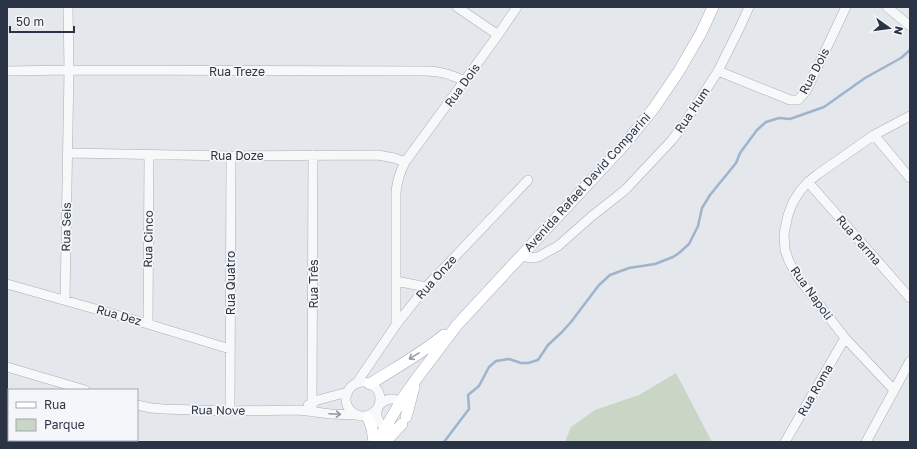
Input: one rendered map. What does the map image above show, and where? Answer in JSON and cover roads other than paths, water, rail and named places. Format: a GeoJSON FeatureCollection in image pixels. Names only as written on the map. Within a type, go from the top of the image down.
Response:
{"type":"FeatureCollection","features":[{"type":"Feature","properties":{"kind":"main road","name":"Avenida Rafael David Comparini"},"geometry":{"type":"LineString","coordinates":[[458,325],[624,145],[654,108],[679,71],[701,33],[713,7]]}},
{"type":"Feature","properties":{"kind":"main road"},"geometry":{"type":"LineString","coordinates":[[377,442],[383,425],[458,325]]}},
{"type":"Feature","properties":{"kind":"main road"},"geometry":{"type":"LineString","coordinates":[[374,387],[458,325]]}},
{"type":"Feature","properties":{"kind":"main road"},"geometry":{"type":"LineString","coordinates":[[385,442],[404,420],[417,378]]}},
{"type":"Feature","properties":{"kind":"main road"},"geometry":{"type":"LineString","coordinates":[[363,416],[372,428],[374,442]]}},
{"type":"Feature","properties":{"kind":"street","name":"Rua Seis"},"geometry":{"type":"LineString","coordinates":[[65,300],[69,70],[68,7]]}},
{"type":"Feature","properties":{"kind":"street"},"geometry":{"type":"LineString","coordinates":[[457,7],[498,35]]}},
{"type":"Feature","properties":{"kind":"street","name":"Rua Dois"},"geometry":{"type":"LineString","coordinates":[[396,325],[396,183],[399,175],[405,162],[517,7]]}},
{"type":"Feature","properties":{"kind":"street","name":"Rua Hum"},"geometry":{"type":"LineString","coordinates":[[521,256],[531,258],[538,257],[558,246],[592,216],[616,198],[672,140],[718,71],[749,7]]}},
{"type":"Feature","properties":{"kind":"street","name":"Rua Dois"},"geometry":{"type":"LineString","coordinates":[[718,71],[790,100],[798,100],[806,91],[846,7]]}},
{"type":"Feature","properties":{"kind":"street"},"geometry":{"type":"LineString","coordinates":[[887,7],[910,26]]}},
{"type":"Feature","properties":{"kind":"street","name":"Rua Treze"},"geometry":{"type":"LineString","coordinates":[[7,71],[427,71],[443,72],[465,80]]}},
{"type":"Feature","properties":{"kind":"street","name":"Rua Napoli"},"geometry":{"type":"LineString","coordinates":[[894,390],[845,338],[797,276],[785,250],[784,234],[793,202],[808,182],[874,135],[910,116]]}},
{"type":"Feature","properties":{"kind":"street"},"geometry":{"type":"LineString","coordinates":[[874,135],[910,178]]}},
{"type":"Feature","properties":{"kind":"street","name":"Rua Doze"},"geometry":{"type":"LineString","coordinates":[[68,153],[231,156],[378,155],[405,162]]}},
{"type":"Feature","properties":{"kind":"street","name":"Rua Cinco"},"geometry":{"type":"LineString","coordinates":[[148,324],[149,155]]}},
{"type":"Feature","properties":{"kind":"street","name":"Rua Três"},"geometry":{"type":"LineString","coordinates":[[312,407],[313,155]]}},
{"type":"Feature","properties":{"kind":"street","name":"Rua Quatro"},"geometry":{"type":"LineString","coordinates":[[230,411],[231,156]]}},
{"type":"Feature","properties":{"kind":"street","name":"Rua Onze"},"geometry":{"type":"LineString","coordinates":[[356,384],[396,325],[426,287],[528,180]]}},
{"type":"Feature","properties":{"kind":"street","name":"Rua Parma"},"geometry":{"type":"LineString","coordinates":[[808,182],[910,298]]}},
{"type":"Feature","properties":{"kind":"street"},"geometry":{"type":"LineString","coordinates":[[396,281],[426,287]]}},
{"type":"Feature","properties":{"kind":"street","name":"Rua Dez"},"geometry":{"type":"LineString","coordinates":[[7,284],[230,349]]}},
{"type":"Feature","properties":{"kind":"street","name":"Rua Roma"},"geometry":{"type":"LineString","coordinates":[[785,442],[845,338]]}},
{"type":"Feature","properties":{"kind":"street"},"geometry":{"type":"LineString","coordinates":[[866,442],[910,361]]}},
{"type":"Feature","properties":{"kind":"street"},"geometry":{"type":"LineString","coordinates":[[7,367],[83,389]]}},
{"type":"Feature","properties":{"kind":"street"},"geometry":{"type":"LineString","coordinates":[[312,407],[331,414],[363,416],[373,412],[385,400],[395,399],[400,402],[406,410],[404,420],[394,428],[390,428],[383,425],[363,416],[352,411],[348,405],[347,399],[348,392],[351,387],[363,382],[374,387],[389,399]]}},
{"type":"Feature","properties":{"kind":"street"},"geometry":{"type":"LineString","coordinates":[[374,387],[380,398],[377,415],[378,420],[383,425]]}},
{"type":"Feature","properties":{"kind":"street","name":"Rua Nove"},"geometry":{"type":"LineString","coordinates":[[138,405],[163,409],[230,411],[299,410],[312,407],[324,398],[348,392]]}},
{"type":"Feature","properties":{"kind":"waterway"},"geometry":{"type":"LineString","coordinates":[[444,442],[469,409],[468,395],[479,386],[489,367],[496,361],[509,359],[521,363],[528,363],[538,360],[548,345],[571,322],[599,285],[610,275],[629,268],[655,264],[673,257],[689,244],[698,226],[702,208],[710,195],[736,163],[740,153],[757,130],[766,122],[779,118],[790,119],[824,107],[865,78],[901,58],[910,50]]}}]}
